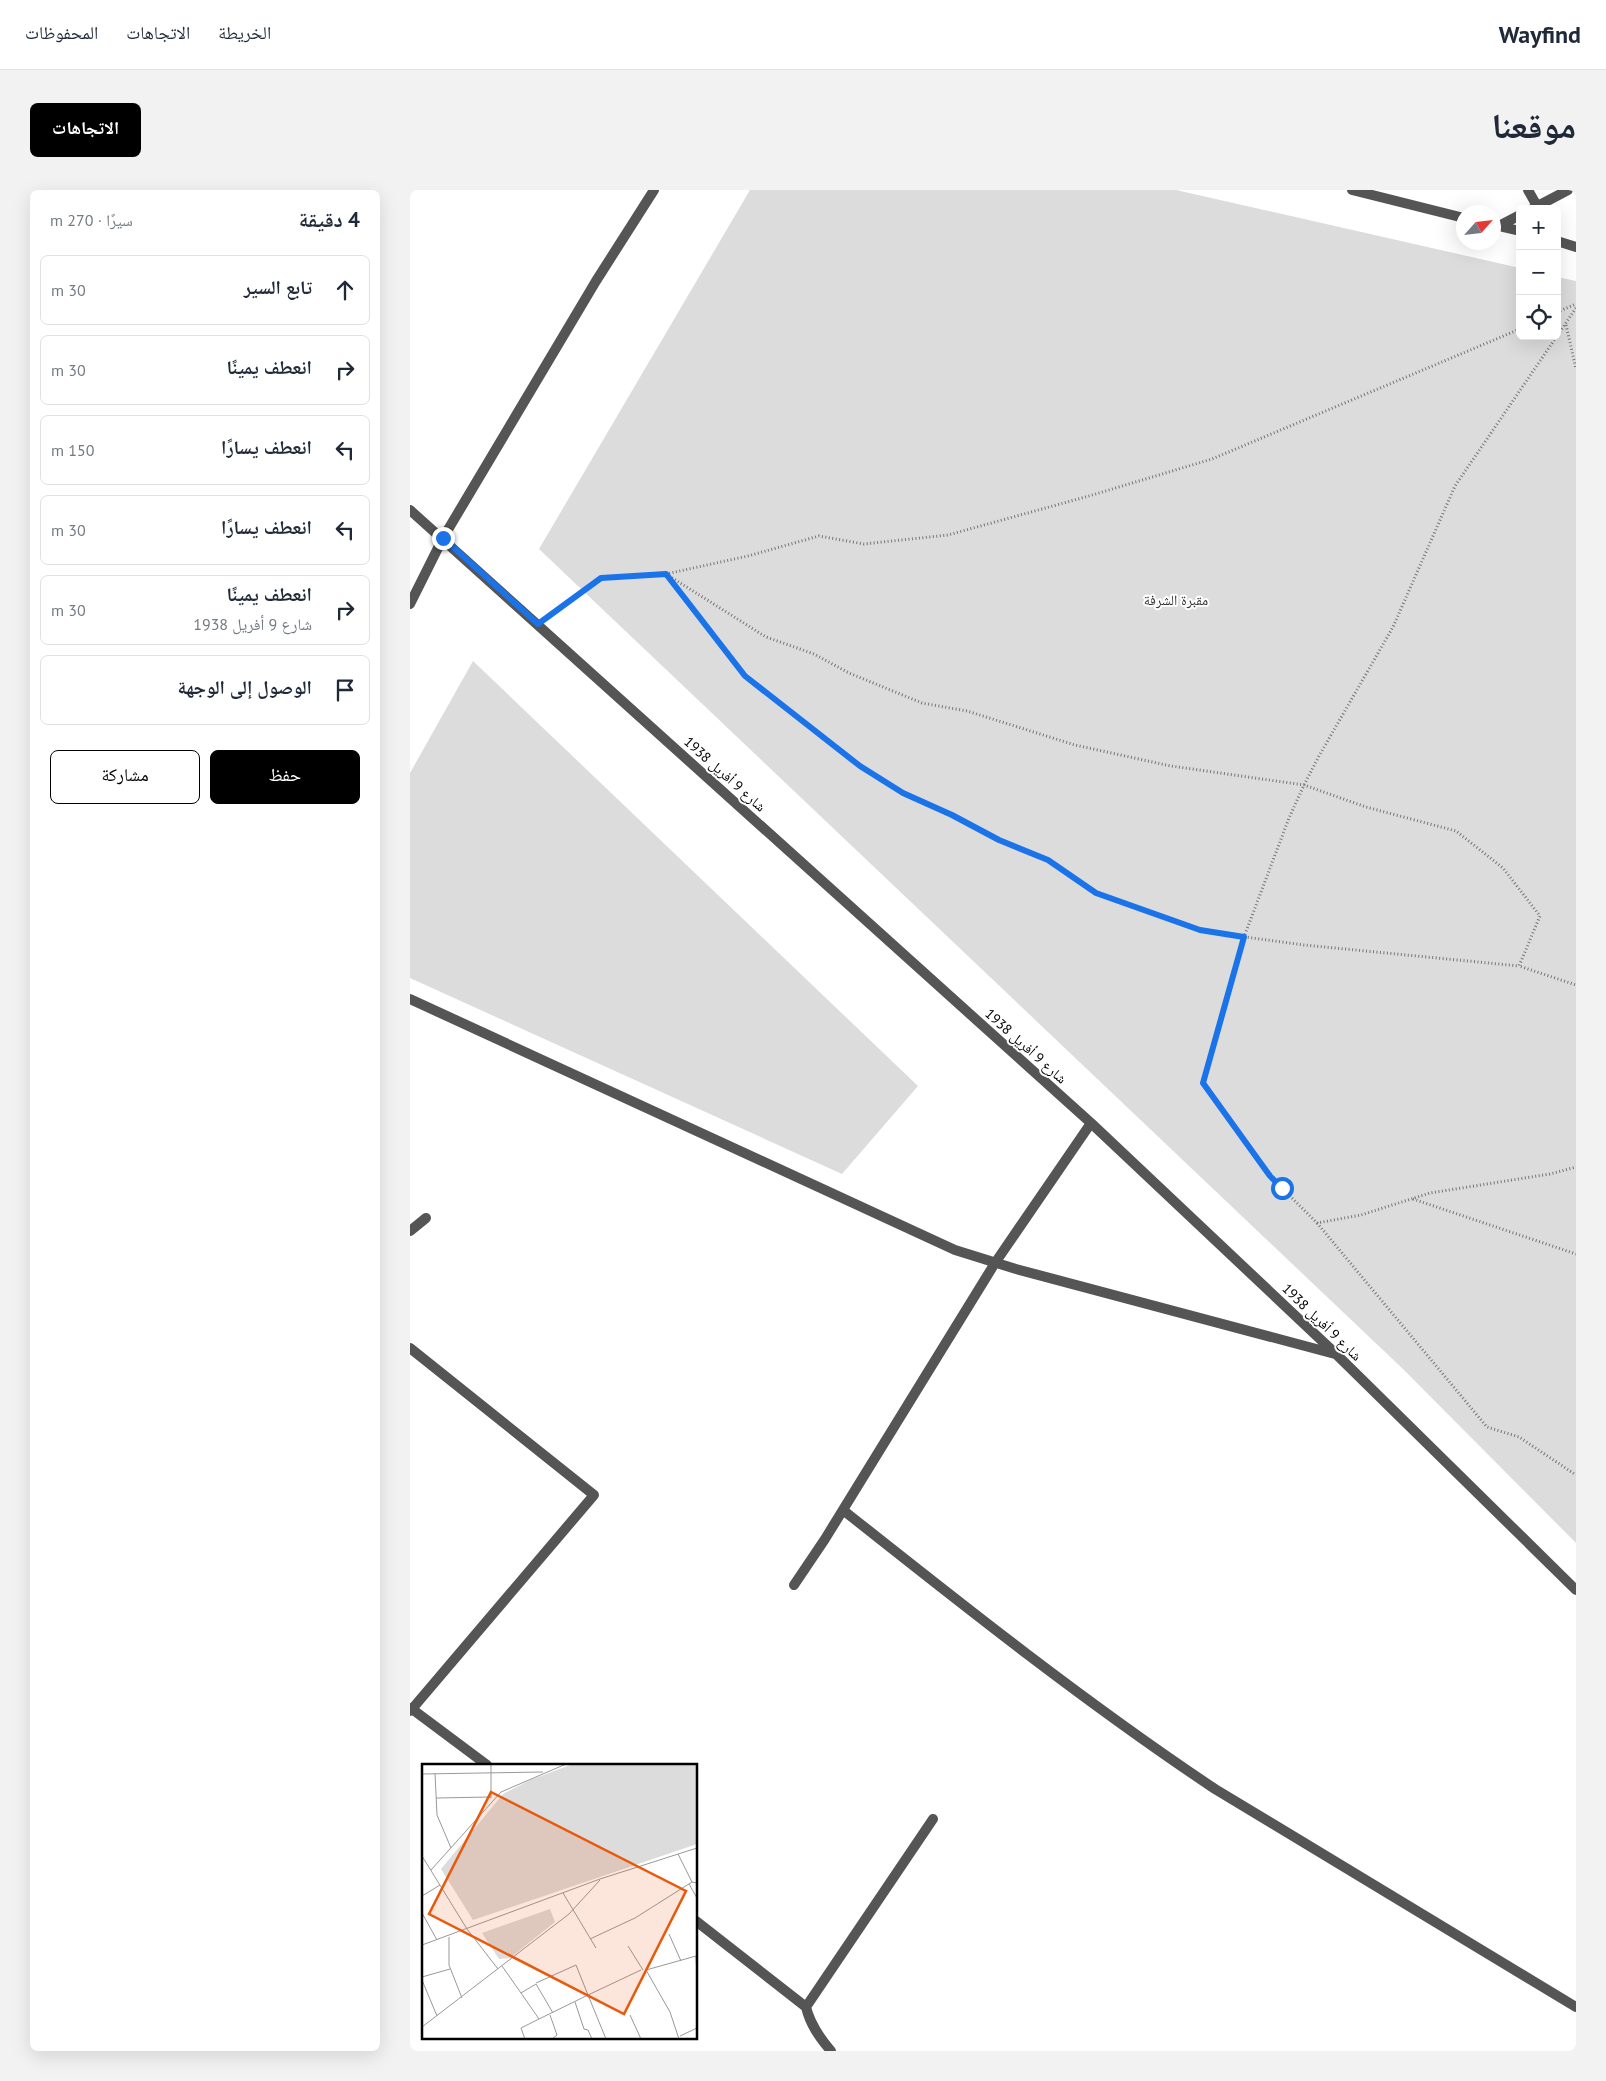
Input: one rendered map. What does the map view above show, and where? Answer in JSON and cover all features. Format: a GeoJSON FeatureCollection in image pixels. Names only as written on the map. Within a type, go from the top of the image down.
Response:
{"type":"FeatureCollection","features":[{"type":"Feature","properties":{"kind":"street"},"geometry":{"type":"LineString","coordinates":[[410,604],[443,538],[596,281],[654,190]]}},
{"type":"Feature","properties":{"kind":"street"},"geometry":{"type":"LineString","coordinates":[[1352,190],[1456,216]]}},
{"type":"Feature","properties":{"kind":"street"},"geometry":{"type":"LineString","coordinates":[[1528,190],[1533,205]]}},
{"type":"Feature","properties":{"kind":"street"},"geometry":{"type":"LineString","coordinates":[[1540,205],[1568,190]]}},
{"type":"Feature","properties":{"kind":"street"},"geometry":{"type":"LineString","coordinates":[[1501,224],[1516,217]]}},
{"type":"Feature","properties":{"kind":"street"},"geometry":{"type":"LineString","coordinates":[[1501,227],[1516,230]]}},
{"type":"Feature","properties":{"kind":"street"},"geometry":{"type":"LineString","coordinates":[[1561,242],[1576,247]]}},
{"type":"Feature","properties":{"kind":"street","name":"شارع 9 أفريل 1938"},"geometry":{"type":"LineString","coordinates":[[410,510],[1091,1123],[1336,1354],[1576,1590]]}},
{"type":"Feature","properties":{"kind":"street"},"geometry":{"type":"LineString","coordinates":[[410,999],[955,1250],[995,1263],[1336,1354]]}},
{"type":"Feature","properties":{"kind":"street"},"geometry":{"type":"LineString","coordinates":[[794,1585],[995,1263],[1091,1123]]}},
{"type":"Feature","properties":{"kind":"street"},"geometry":{"type":"LineString","coordinates":[[410,1231],[426,1218]]}},
{"type":"Feature","properties":{"kind":"street"},"geometry":{"type":"LineString","coordinates":[[410,1348],[594,1496],[411,1710],[486,1764]]}},
{"type":"Feature","properties":{"kind":"street"},"geometry":{"type":"LineString","coordinates":[[842,1510],[971,1611],[1177,1764],[1215,1789],[1576,2007]]}},
{"type":"Feature","properties":{"kind":"street"},"geometry":{"type":"LineString","coordinates":[[806,2007],[933,1819]]}},
{"type":"Feature","properties":{"kind":"street"},"geometry":{"type":"LineString","coordinates":[[698,1923],[806,2007],[818,2036],[830,2051]]}},
{"type":"Feature","properties":{"kind":"path"},"geometry":{"type":"LineString","coordinates":[[1561,311],[1576,306]]}},
{"type":"Feature","properties":{"kind":"path"},"geometry":{"type":"LineString","coordinates":[[1576,306],[1566,324],[1455,486],[1393,627],[1304,785],[1289,818],[1244,937],[1203,1083],[1270,1176],[1317,1223],[1487,1427],[1519,1437],[1576,1475]]}},
{"type":"Feature","properties":{"kind":"path"},"geometry":{"type":"LineString","coordinates":[[1566,324],[1576,369]]}},
{"type":"Feature","properties":{"kind":"path"},"geometry":{"type":"LineString","coordinates":[[538,624],[601,578],[666,574],[748,556],[819,536],[864,544],[948,535],[1089,496],[1212,459],[1516,331]]}},
{"type":"Feature","properties":{"kind":"path"},"geometry":{"type":"LineString","coordinates":[[666,574],[766,637],[814,654],[849,672],[922,703],[967,711],[1075,745],[1163,764],[1304,785],[1366,807],[1456,831],[1503,868],[1540,916],[1519,966]]}},
{"type":"Feature","properties":{"kind":"path"},"geometry":{"type":"LineString","coordinates":[[666,574],[745,676],[860,766],[903,793],[952,815],[999,840],[1048,860],[1096,893],[1200,930],[1304,945],[1519,966],[1576,984]]}},
{"type":"Feature","properties":{"kind":"path"},"geometry":{"type":"LineString","coordinates":[[1317,1223],[1361,1215],[1430,1193],[1550,1174],[1576,1167]]}},
{"type":"Feature","properties":{"kind":"path"},"geometry":{"type":"LineString","coordinates":[[1413,1199],[1576,1254]]}},
{"type":"Feature","properties":{"kind":"green space","name":"مقبرة الشرفة"},"geometry":{"type":"Polygon","coordinates":[[[750,190],[1176,190],[1516,267],[1516,340],[1561,340],[1561,278],[1576,281],[1576,1543],[1403,1369],[539,549],[750,190]]]}},
{"type":"Feature","properties":{"kind":"green space"},"geometry":{"type":"Polygon","coordinates":[[[473,661],[918,1086],[842,1174],[410,978],[410,773],[473,661]]]}},
{"type":"Feature","properties":{"kind":"route"},"geometry":{"type":"LineString","coordinates":[[443,538],[538,624],[601,578],[666,574],[745,676],[860,766],[903,793],[952,815],[999,840],[1048,860],[1096,893],[1200,930],[1244,937],[1203,1083],[1270,1176],[1282,1188]]}}]}
